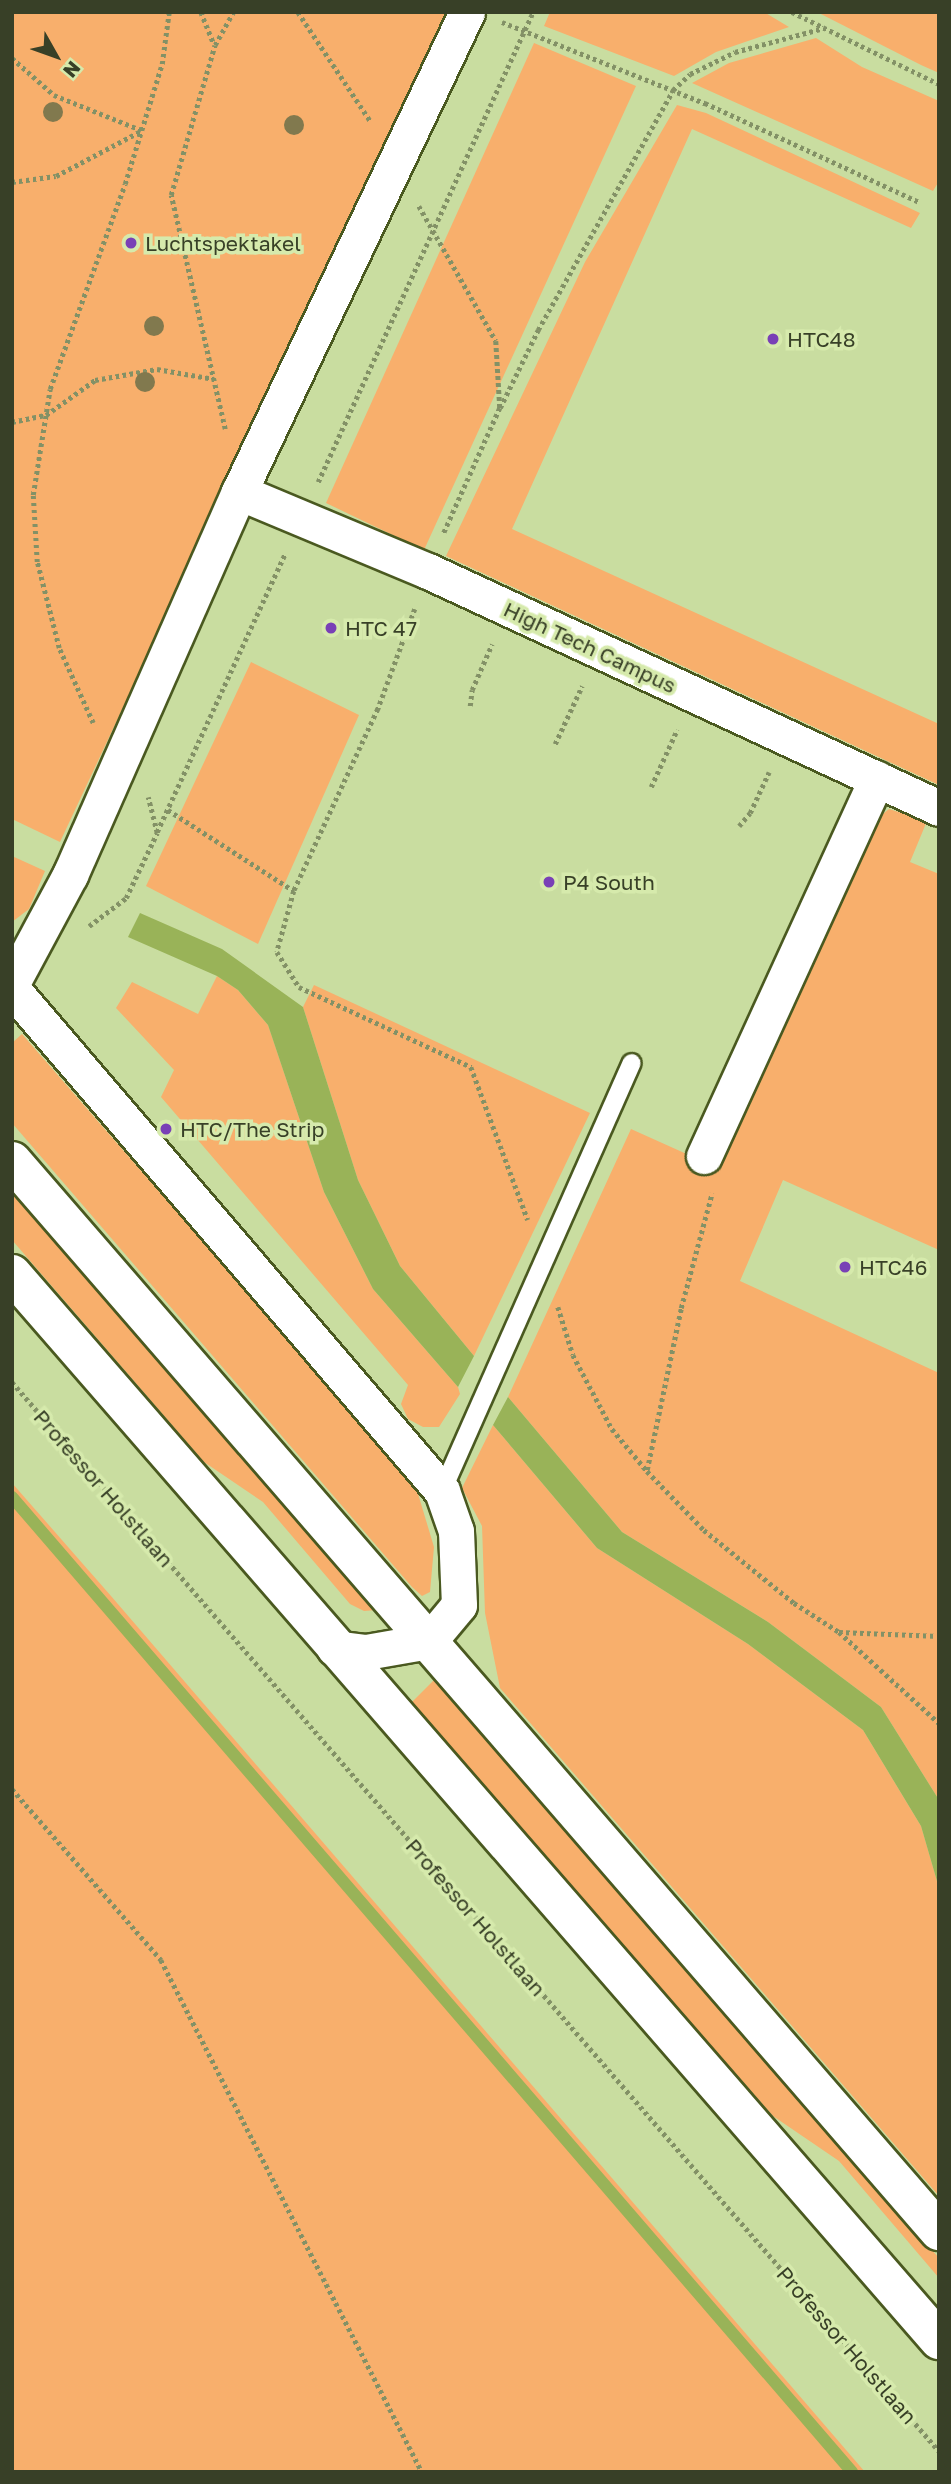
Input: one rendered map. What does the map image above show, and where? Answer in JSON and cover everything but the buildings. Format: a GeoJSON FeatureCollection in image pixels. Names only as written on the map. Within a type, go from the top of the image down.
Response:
{"type":"FeatureCollection","features":[{"type":"Feature","properties":{"kind":"main road"},"geometry":{"type":"LineString","coordinates":[[12,1161],[939,2231]]}},
{"type":"Feature","properties":{"kind":"main road"},"geometry":{"type":"LineString","coordinates":[[12,1274],[334,1648],[939,2340]]}},
{"type":"Feature","properties":{"kind":"street"},"geometry":{"type":"LineString","coordinates":[[12,982],[70,875],[239,492],[392,163],[479,15]]}},
{"type":"Feature","properties":{"kind":"street","name":"High Tech Campus"},"geometry":{"type":"LineString","coordinates":[[239,492],[428,571],[939,807]]}},
{"type":"Feature","properties":{"kind":"street"},"geometry":{"type":"LineString","coordinates":[[704,1156],[877,779]]}},
{"type":"Feature","properties":{"kind":"street"},"geometry":{"type":"LineString","coordinates":[[12,989],[442,1491],[456,1531],[459,1605],[429,1642],[366,1652],[334,1648]]}},
{"type":"Feature","properties":{"kind":"lane"},"geometry":{"type":"LineString","coordinates":[[442,1491],[632,1063]]}},
{"type":"Feature","properties":{"kind":"path"},"geometry":{"type":"LineString","coordinates":[[122,761],[95,728],[59,648],[37,562],[33,495],[54,376],[162,64],[169,12]]}},
{"type":"Feature","properties":{"kind":"path"},"geometry":{"type":"LineString","coordinates":[[201,12],[215,45]]}},
{"type":"Feature","properties":{"kind":"path"},"geometry":{"type":"LineString","coordinates":[[233,12],[215,45],[171,195],[239,492]]}},
{"type":"Feature","properties":{"kind":"path"},"geometry":{"type":"LineString","coordinates":[[298,12],[360,101],[392,163],[433,228],[496,341],[500,408]]}},
{"type":"Feature","properties":{"kind":"path"},"geometry":{"type":"LineString","coordinates":[[157,833],[533,12]]}},
{"type":"Feature","properties":{"kind":"path"},"geometry":{"type":"LineString","coordinates":[[792,12],[939,84]]}},
{"type":"Feature","properties":{"kind":"path"},"geometry":{"type":"LineString","coordinates":[[479,15],[673,90],[919,202]]}},
{"type":"Feature","properties":{"kind":"path"},"geometry":{"type":"LineString","coordinates":[[824,28],[734,52],[690,74],[673,90],[545,318],[500,408],[428,571],[378,709],[294,891],[276,952],[299,987],[471,1067],[544,1262],[573,1355],[612,1429],[647,1471],[704,1530],[794,1603],[839,1632],[939,1723]]}},
{"type":"Feature","properties":{"kind":"path"},"geometry":{"type":"LineString","coordinates":[[12,58],[54,96],[141,130]]}},
{"type":"Feature","properties":{"kind":"path"},"geometry":{"type":"LineString","coordinates":[[12,182],[56,176],[141,130]]}},
{"type":"Feature","properties":{"kind":"path"},"geometry":{"type":"LineString","coordinates":[[12,422],[46,415],[95,380],[157,369],[214,379]]}},
{"type":"Feature","properties":{"kind":"path"},"geometry":{"type":"LineString","coordinates":[[470,706],[472,690],[508,608]]}},
{"type":"Feature","properties":{"kind":"path"},"geometry":{"type":"LineString","coordinates":[[555,744],[599,650]]}},
{"type":"Feature","properties":{"kind":"path"},"geometry":{"type":"LineString","coordinates":[[651,787],[694,695]]}},
{"type":"Feature","properties":{"kind":"path"},"geometry":{"type":"LineString","coordinates":[[738,826],[750,814],[785,737]]}},
{"type":"Feature","properties":{"kind":"path"},"geometry":{"type":"LineString","coordinates":[[168,810],[294,891]]}},
{"type":"Feature","properties":{"kind":"path"},"geometry":{"type":"LineString","coordinates":[[647,1471],[681,1308],[713,1203],[704,1156]]}},
{"type":"Feature","properties":{"kind":"path","name":"Professor Holstlaan"},"geometry":{"type":"LineString","coordinates":[[12,1382],[939,2451]]}},
{"type":"Feature","properties":{"kind":"path"},"geometry":{"type":"LineString","coordinates":[[839,1632],[939,1636]]}},
{"type":"Feature","properties":{"kind":"path"},"geometry":{"type":"LineString","coordinates":[[12,1790],[161,1960],[422,2472]]}},
{"type":"Feature","properties":{"kind":"shaded area"},"geometry":{"type":"Polygon","coordinates":[[[12,12],[449,12],[60,842],[12,819],[12,12]]]}},
{"type":"Feature","properties":{"kind":"shaded area"},"geometry":{"type":"Polygon","coordinates":[[[550,12],[764,12],[789,27],[716,52],[674,76],[544,26],[550,12]]]}},
{"type":"Feature","properties":{"kind":"shaded area"},"geometry":{"type":"Polygon","coordinates":[[[817,12],[939,12],[939,73],[921,65],[817,12]]]}},
{"type":"Feature","properties":{"kind":"shaded area"},"geometry":{"type":"Polygon","coordinates":[[[816,38],[862,67],[939,101],[939,181],[933,191],[692,83],[729,63],[816,38]]]}},
{"type":"Feature","properties":{"kind":"shaded area"},"geometry":{"type":"Polygon","coordinates":[[[534,43],[636,86],[424,550],[326,503],[534,43]]]}},
{"type":"Feature","properties":{"kind":"shaded area"},"geometry":{"type":"Polygon","coordinates":[[[677,105],[706,113],[920,213],[911,228],[692,129],[512,529],[939,724],[939,785],[446,556],[585,262],[677,105]]]}},
{"type":"Feature","properties":{"kind":"shaded area"},"geometry":{"type":"Polygon","coordinates":[[[251,662],[359,715],[258,944],[146,886],[251,662]]]}},
{"type":"Feature","properties":{"kind":"shaded area"},"geometry":{"type":"Polygon","coordinates":[[[889,809],[927,821],[910,862],[939,874],[939,1250],[783,1180],[740,1281],[939,1373],[939,1800],[881,1707],[768,1622],[622,1532],[508,1397],[631,1129],[720,1169],[738,1115],[867,827],[889,809]]]}},
{"type":"Feature","properties":{"kind":"shaded area"},"geometry":{"type":"Polygon","coordinates":[[[12,856],[45,871],[29,909],[12,922],[12,856]]]}},
{"type":"Feature","properties":{"kind":"shaded area"},"geometry":{"type":"Polygon","coordinates":[[[140,913],[222,949],[303,1007],[358,1180],[400,1266],[474,1356],[458,1387],[373,1289],[324,1192],[268,1025],[238,990],[217,976],[128,937],[140,913]]]}},
{"type":"Feature","properties":{"kind":"shaded area"},"geometry":{"type":"Polygon","coordinates":[[[217,976],[238,990],[268,1025],[324,1192],[373,1289],[458,1387],[460,1394],[439,1427],[423,1427],[408,1419],[401,1404],[408,1385],[161,1097],[174,1070],[116,1008],[132,982],[198,1014],[217,976]]]}},
{"type":"Feature","properties":{"kind":"shaded area"},"geometry":{"type":"Polygon","coordinates":[[[314,985],[590,1113],[474,1356],[400,1266],[358,1180],[303,1007],[314,985]]]}},
{"type":"Feature","properties":{"kind":"shaded area"},"geometry":{"type":"Polygon","coordinates":[[[22,1034],[416,1487],[434,1547],[430,1592],[422,1596],[412,1587],[12,1123],[12,1043],[22,1034]]]}},
{"type":"Feature","properties":{"kind":"shaded area"},"geometry":{"type":"Polygon","coordinates":[[[12,1192],[377,1610],[364,1611],[350,1604],[263,1502],[204,1462],[12,1240],[12,1192]]]}},
{"type":"Feature","properties":{"kind":"shaded area"},"geometry":{"type":"Polygon","coordinates":[[[508,1397],[622,1532],[768,1622],[881,1707],[939,1800],[939,1888],[921,1826],[863,1730],[748,1644],[597,1548],[493,1425],[508,1397]]]}},
{"type":"Feature","properties":{"kind":"shaded area"},"geometry":{"type":"Polygon","coordinates":[[[493,1425],[597,1548],[748,1644],[863,1730],[921,1826],[939,1888],[939,2196],[500,1688],[485,1613],[482,1526],[462,1488],[493,1425]]]}},
{"type":"Feature","properties":{"kind":"shaded area"},"geometry":{"type":"Polygon","coordinates":[[[12,1483],[111,1596],[865,2472],[12,2472],[12,1483]]]}},
{"type":"Feature","properties":{"kind":"shaded area"},"geometry":{"type":"Polygon","coordinates":[[[436,1678],[939,2258],[939,2278],[839,2161],[773,2116],[410,1704],[436,1678]]]}},
{"type":"Feature","properties":{"kind":"waterway"},"geometry":{"type":"LineString","coordinates":[[12,1497],[852,2472]]}},
{"type":"Feature","properties":{"kind":"place","name":"Luchtspektakel"},"geometry":{"type":"Point","coordinates":[131,243]}},
{"type":"Feature","properties":{"kind":"place","name":"HTC48"},"geometry":{"type":"Point","coordinates":[773,339]}},
{"type":"Feature","properties":{"kind":"place","name":"HTC 47"},"geometry":{"type":"Point","coordinates":[331,628]}},
{"type":"Feature","properties":{"kind":"place","name":"P4 South"},"geometry":{"type":"Point","coordinates":[549,882]}},
{"type":"Feature","properties":{"kind":"place","name":"HTC/The Strip"},"geometry":{"type":"Point","coordinates":[166,1129]}},
{"type":"Feature","properties":{"kind":"place","name":"HTC46"},"geometry":{"type":"Point","coordinates":[845,1267]}}]}
